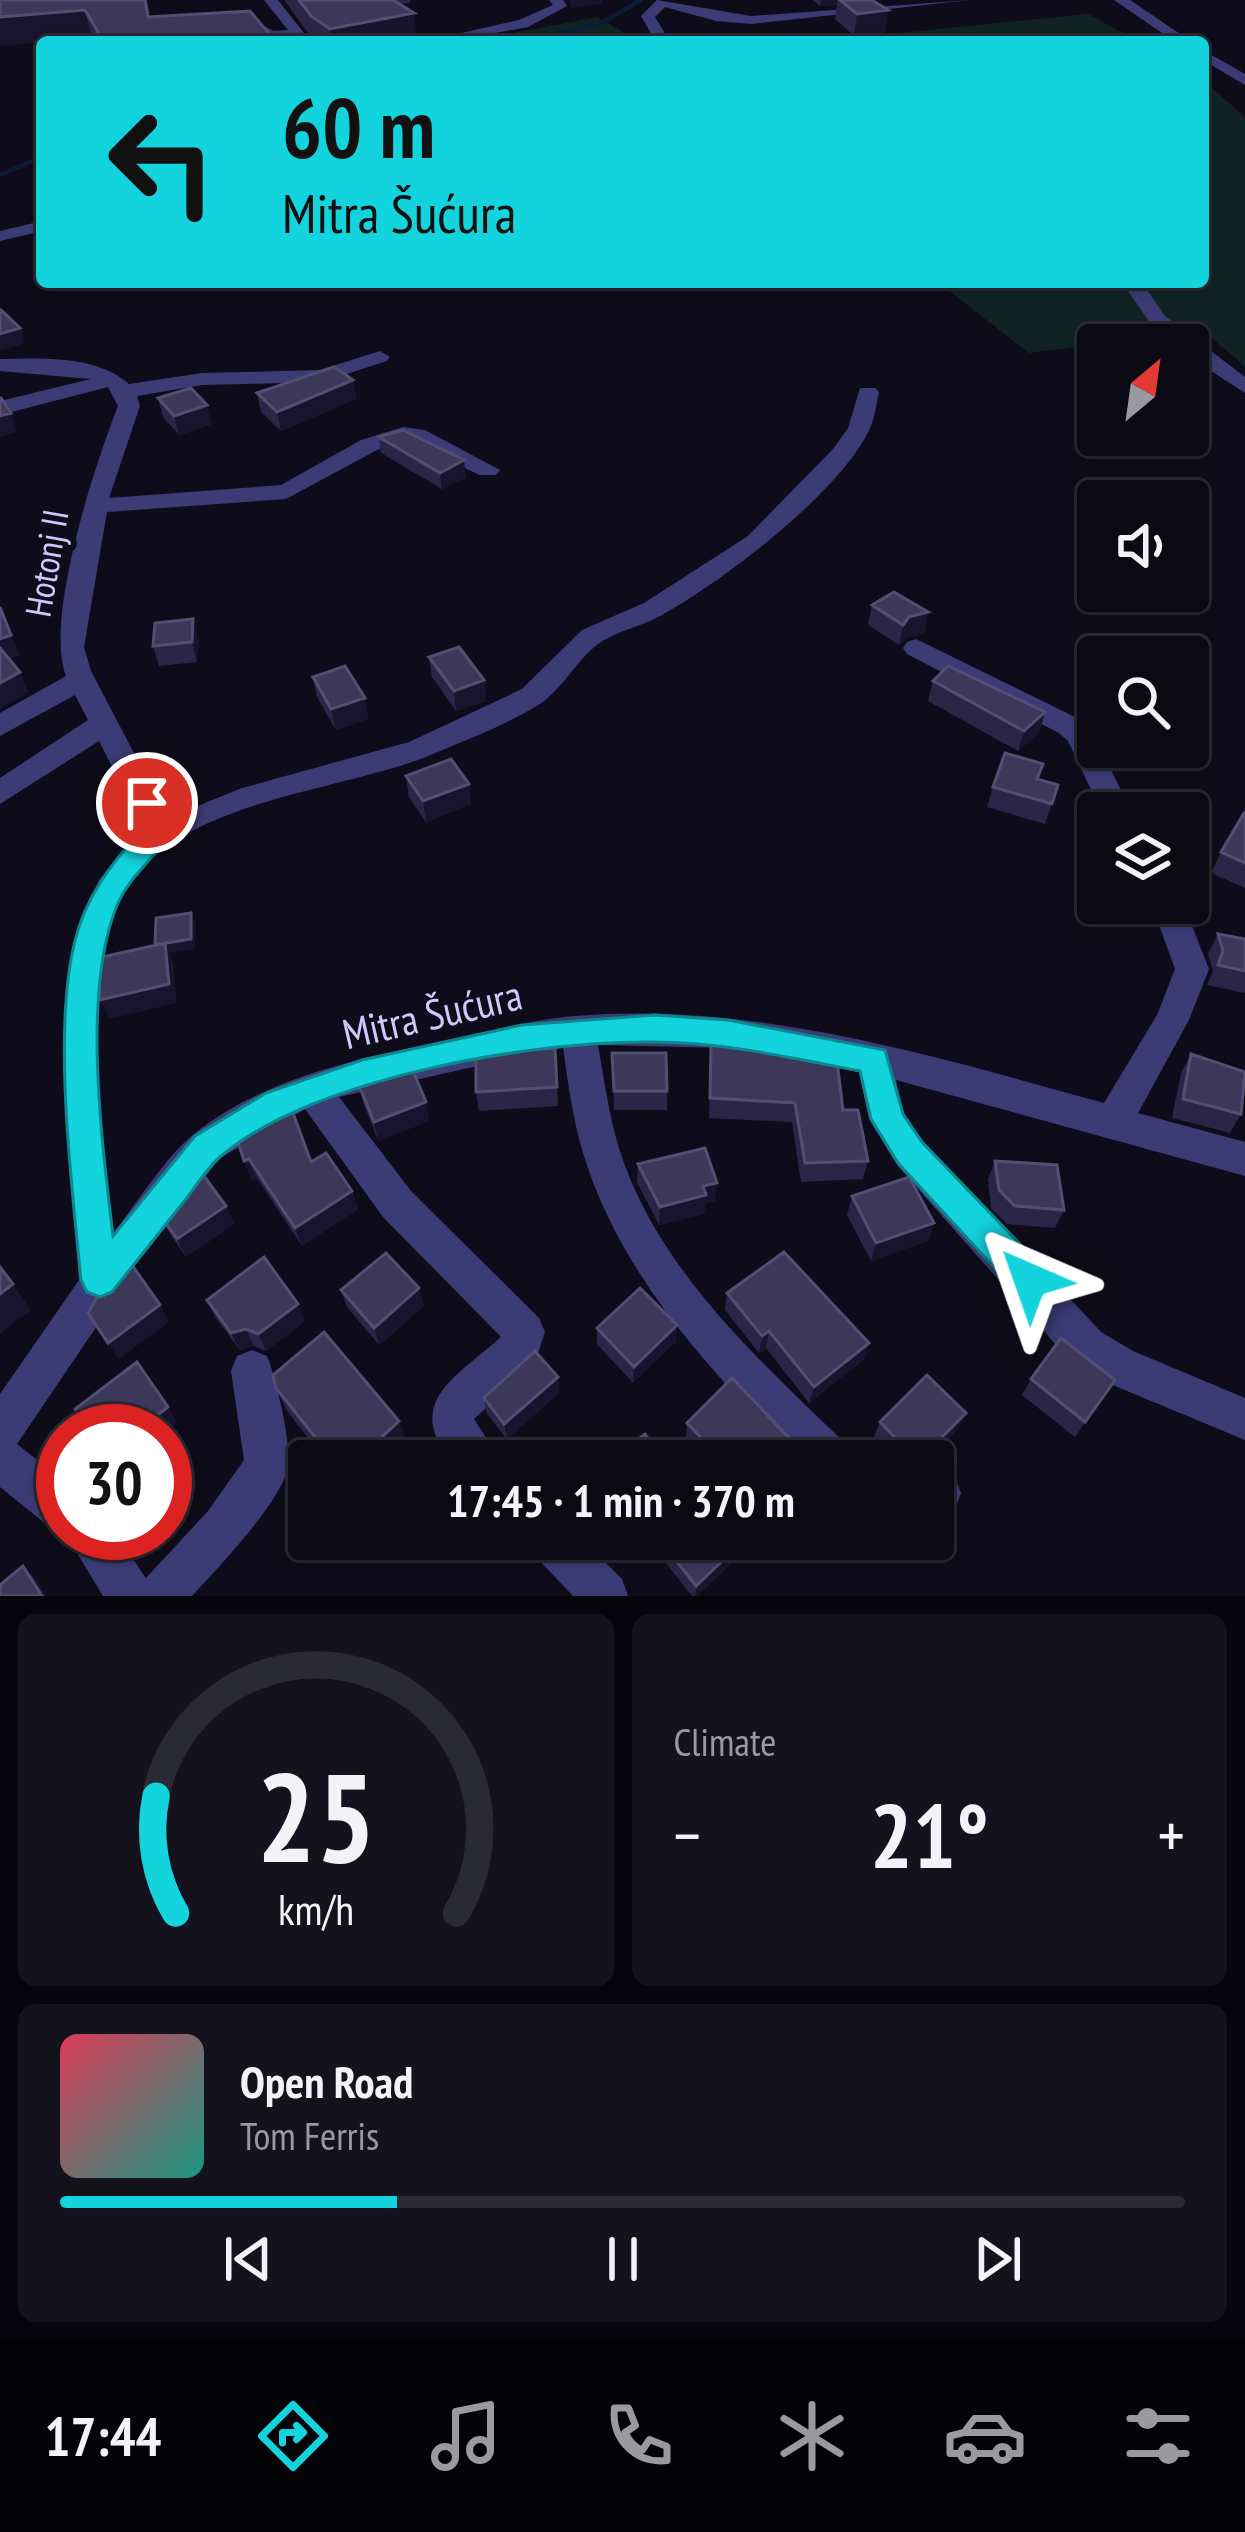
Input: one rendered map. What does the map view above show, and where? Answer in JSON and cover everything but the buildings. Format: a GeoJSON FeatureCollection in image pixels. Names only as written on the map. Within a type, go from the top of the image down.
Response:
{"type":"FeatureCollection","features":[{"type":"Feature","properties":{"kind":"street"},"geometry":{"type":"LineString","coordinates":[[271,0],[300,36]]}},
{"type":"Feature","properties":{"kind":"street"},"geometry":{"type":"LineString","coordinates":[[460,36],[538,18],[560,6],[556,0]]}},
{"type":"Feature","properties":{"kind":"street"},"geometry":{"type":"LineString","coordinates":[[660,36],[648,16],[663,1],[724,19],[751,20],[964,0]]}},
{"type":"Feature","properties":{"kind":"street"},"geometry":{"type":"LineString","coordinates":[[1121,0],[1176,36]]}},
{"type":"Feature","properties":{"kind":"street"},"geometry":{"type":"LineString","coordinates":[[1137,10],[1158,3]]}},
{"type":"Feature","properties":{"kind":"street"},"geometry":{"type":"LineString","coordinates":[[211,36],[263,29],[269,36]]}},
{"type":"Feature","properties":{"kind":"street"},"geometry":{"type":"LineString","coordinates":[[1209,58],[1245,81]]}},
{"type":"Feature","properties":{"kind":"street"},"geometry":{"type":"LineString","coordinates":[[1209,82],[1245,98]]}},
{"type":"Feature","properties":{"kind":"street"},"geometry":{"type":"LineString","coordinates":[[0,236],[36,227]]}},
{"type":"Feature","properties":{"kind":"street"},"geometry":{"type":"LineString","coordinates":[[1136,288],[1163,324]]}},
{"type":"Feature","properties":{"kind":"street"},"geometry":{"type":"LineString","coordinates":[[0,408],[120,385],[202,379],[249,378],[266,391],[300,398],[307,389],[297,377],[345,371],[380,357]]}},
{"type":"Feature","properties":{"kind":"street"},"geometry":{"type":"LineString","coordinates":[[1209,361],[1245,387]]}},
{"type":"Feature","properties":{"kind":"street"},"geometry":{"type":"LineString","coordinates":[[0,364],[91,372],[120,385]]}},
{"type":"Feature","properties":{"kind":"street","name":"Hotonj II"},"geometry":{"type":"LineString","coordinates":[[120,385],[129,406],[96,506],[71,647],[81,679],[147,803],[155,822],[154,836]]}},
{"type":"Feature","properties":{"kind":"street"},"geometry":{"type":"LineString","coordinates":[[100,1280],[88,1175],[82,1035],[85,971],[90,940],[120,872],[154,836],[253,796],[418,749],[532,696],[592,636],[653,609],[757,542],[842,454],[859,428],[868,393]]}},
{"type":"Feature","properties":{"kind":"street"},"geometry":{"type":"LineString","coordinates":[[96,506],[286,492],[369,445],[403,434],[417,436],[488,470]]}},
{"type":"Feature","properties":{"kind":"street"},"geometry":{"type":"LineString","coordinates":[[916,648],[1069,726],[1080,735],[1107,792]]}},
{"type":"Feature","properties":{"kind":"street"},"geometry":{"type":"LineString","coordinates":[[0,726],[81,679]]}},
{"type":"Feature","properties":{"kind":"street"},"geometry":{"type":"LineString","coordinates":[[0,794],[105,723]]}},
{"type":"Feature","properties":{"kind":"street"},"geometry":{"type":"LineString","coordinates":[[1114,1120],[1172,1020],[1192,969],[1175,924]]}},
{"type":"Feature","properties":{"kind":"street","name":"Mitra Šućura"},"geometry":{"type":"LineString","coordinates":[[0,1431],[100,1280],[207,1146],[311,1089],[522,1038],[578,1030],[655,1028],[728,1034],[874,1060],[1114,1120],[1245,1159]]}},
{"type":"Feature","properties":{"kind":"street"},"geometry":{"type":"LineString","coordinates":[[578,1030],[607,1171],[646,1251],[688,1314],[811,1440]]}},
{"type":"Feature","properties":{"kind":"street"},"geometry":{"type":"LineString","coordinates":[[874,1060],[887,1119],[910,1153],[1086,1347],[1118,1366],[1245,1419]]}},
{"type":"Feature","properties":{"kind":"street"},"geometry":{"type":"LineString","coordinates":[[311,1089],[397,1204],[524,1332],[520,1348],[452,1410],[453,1429],[462,1440]]}},
{"type":"Feature","properties":{"kind":"street"},"geometry":{"type":"LineString","coordinates":[[161,1596],[224,1527],[268,1465],[252,1371]]}},
{"type":"Feature","properties":{"kind":"street"},"geometry":{"type":"LineString","coordinates":[[0,1459],[36,1487]]}},
{"type":"Feature","properties":{"kind":"street"},"geometry":{"type":"LineString","coordinates":[[106,1560],[131,1596]]}},
{"type":"Feature","properties":{"kind":"street"},"geometry":{"type":"LineString","coordinates":[[570,1560],[604,1596]]}},
{"type":"Feature","properties":{"kind":"green space"},"geometry":{"type":"Polygon","coordinates":[[[1088,14],[1129,36],[871,36],[1088,14]]]}},
{"type":"Feature","properties":{"kind":"green space"},"geometry":{"type":"Polygon","coordinates":[[[597,17],[630,36],[497,36],[597,17]]]}},
{"type":"Feature","properties":{"kind":"green space"},"geometry":{"type":"Polygon","coordinates":[[[1209,85],[1245,117],[1245,366],[1209,336],[1209,324],[1077,324],[1077,347],[1029,353],[946,288],[1209,288],[1209,85]]]}},
{"type":"Feature","properties":{"kind":"waterway"},"geometry":{"type":"LineString","coordinates":[[549,36],[602,23],[641,0]]}},
{"type":"Feature","properties":{"kind":"waterway"},"geometry":{"type":"LineString","coordinates":[[0,175],[36,160]]}},
{"type":"Feature","properties":{"kind":"route"},"geometry":{"type":"LineString","coordinates":[[147,803],[155,822],[154,836],[120,872],[104,901],[85,971],[82,1035],[88,1175],[100,1280],[207,1146],[278,1103],[362,1074],[522,1038],[655,1028],[728,1034],[874,1060],[887,1119],[910,1153],[1030,1280]]}}]}
